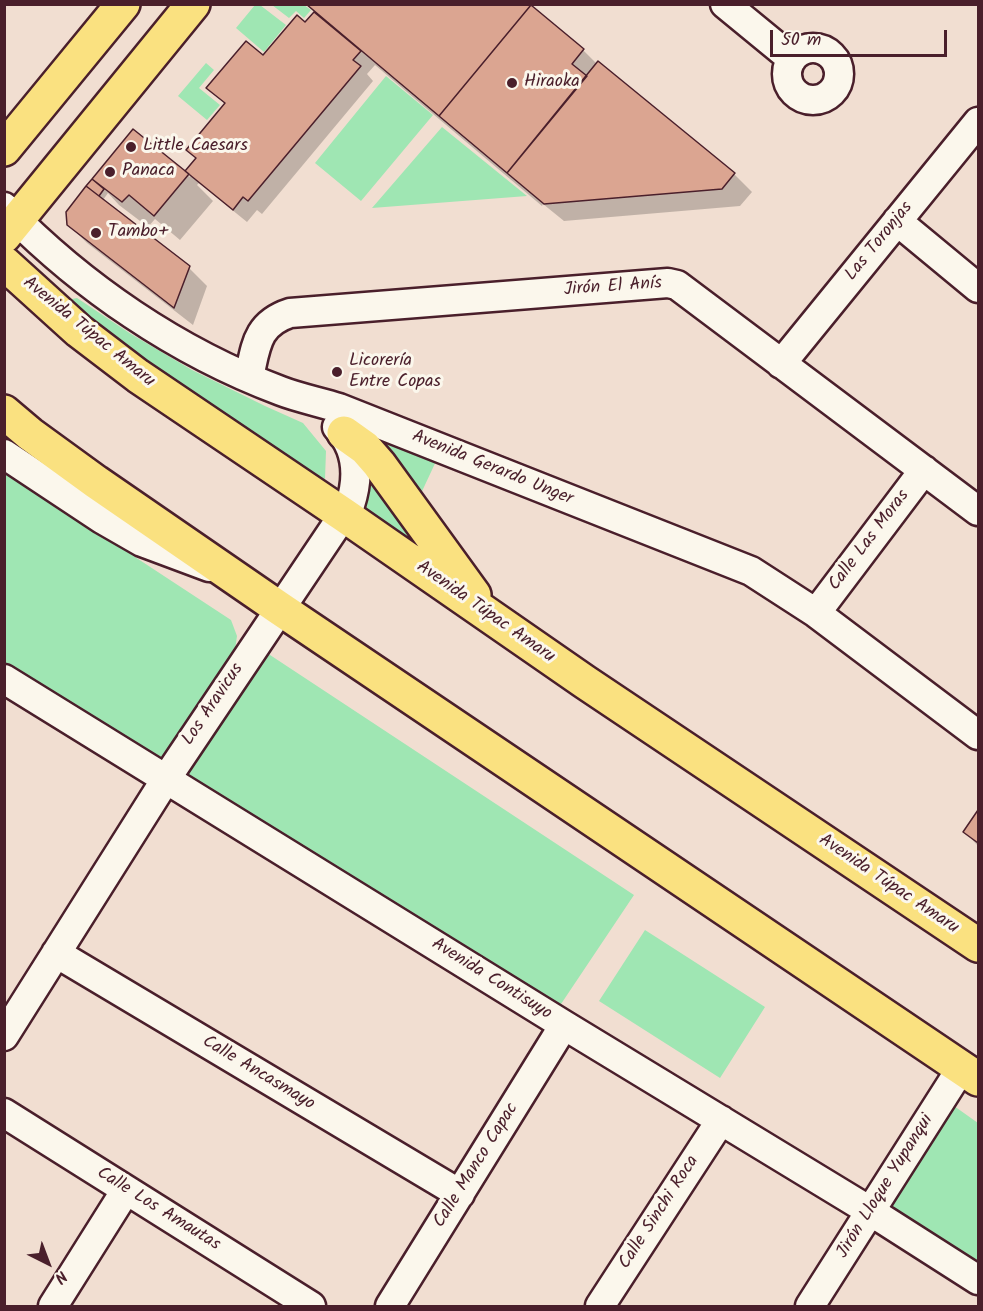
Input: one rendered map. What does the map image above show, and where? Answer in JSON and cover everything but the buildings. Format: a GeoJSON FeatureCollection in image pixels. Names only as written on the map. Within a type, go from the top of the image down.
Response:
{"type":"FeatureCollection","features":[{"type":"Feature","properties":{"kind":"main road"},"geometry":{"type":"LineString","coordinates":[[4,149],[123,4]]}},
{"type":"Feature","properties":{"kind":"main road"},"geometry":{"type":"LineString","coordinates":[[9,221],[193,4]]}},
{"type":"Feature","properties":{"kind":"main road","name":"Avenida Túpac Amaru"},"geometry":{"type":"LineString","coordinates":[[4,263],[79,331],[138,376],[344,515],[494,620],[978,945]]}},
{"type":"Feature","properties":{"kind":"main road"},"geometry":{"type":"LineString","coordinates":[[4,412],[96,482],[279,608],[970,1073]]}},
{"type":"Feature","properties":{"kind":"main road"},"geometry":{"type":"LineString","coordinates":[[344,434],[365,448],[379,464],[494,620]]}},
{"type":"Feature","properties":{"kind":"street"},"geometry":{"type":"LineString","coordinates":[[725,4],[792,59]]}},
{"type":"Feature","properties":{"kind":"street","name":"Las Toronjas"},"geometry":{"type":"LineString","coordinates":[[781,364],[978,122]]}},
{"type":"Feature","properties":{"kind":"street","name":"Avenida Gerardo Unger"},"geometry":{"type":"LineString","coordinates":[[9,221],[165,336],[249,377],[282,392],[339,408],[751,571],[816,613],[978,735]]}},
{"type":"Feature","properties":{"kind":"street"},"geometry":{"type":"LineString","coordinates":[[897,221],[978,288]]}},
{"type":"Feature","properties":{"kind":"street","name":"Jirón El Anís"},"geometry":{"type":"LineString","coordinates":[[249,377],[260,335],[276,318],[290,313],[668,283],[677,285],[978,511]]}},
{"type":"Feature","properties":{"kind":"street","name":"Los Aravicus"},"geometry":{"type":"LineString","coordinates":[[4,1036],[166,779],[350,505],[355,487],[355,465],[354,454],[344,434],[318,410],[282,392]]}},
{"type":"Feature","properties":{"kind":"street"},"geometry":{"type":"LineString","coordinates":[[4,454],[102,519],[142,542],[176,556],[226,571]]}},
{"type":"Feature","properties":{"kind":"street","name":"Calle Las Moras"},"geometry":{"type":"LineString","coordinates":[[816,613],[924,470]]}},
{"type":"Feature","properties":{"kind":"street","name":"Avenida Contisuyo"},"geometry":{"type":"LineString","coordinates":[[8,688],[166,779],[870,1211],[978,1280]]}},
{"type":"Feature","properties":{"kind":"street","name":"Calle Ancasmayo"},"geometry":{"type":"LineString","coordinates":[[56,953],[460,1194]]}},
{"type":"Feature","properties":{"kind":"street","name":"Calle Manco Capac"},"geometry":{"type":"LineString","coordinates":[[390,1306],[564,1025]]}},
{"type":"Feature","properties":{"kind":"street","name":"Jirón Lloque Yupanqui"},"geometry":{"type":"LineString","coordinates":[[810,1306],[870,1211],[970,1073]]}},
{"type":"Feature","properties":{"kind":"street","name":"Calle Los Amautas"},"geometry":{"type":"LineString","coordinates":[[4,1113],[126,1190],[274,1297],[311,1306]]}},
{"type":"Feature","properties":{"kind":"street","name":"Calle Sinchi Roca"},"geometry":{"type":"LineString","coordinates":[[600,1306],[721,1120]]}},
{"type":"Feature","properties":{"kind":"street"},"geometry":{"type":"LineString","coordinates":[[53,1306],[126,1190]]}},
{"type":"Feature","properties":{"kind":"green space"},"geometry":{"type":"Polygon","coordinates":[[[255,5],[260,5],[286,25],[264,52],[236,28],[255,5]]]}},
{"type":"Feature","properties":{"kind":"green space"},"geometry":{"type":"Polygon","coordinates":[[[272,5],[304,5],[311,10],[304,18],[296,11],[289,18],[272,5]]]}},
{"type":"Feature","properties":{"kind":"green space"},"geometry":{"type":"Polygon","coordinates":[[[206,63],[214,70],[199,88],[220,105],[207,120],[178,96],[206,63]]]}},
{"type":"Feature","properties":{"kind":"green space"},"geometry":{"type":"Polygon","coordinates":[[[386,76],[433,115],[361,201],[315,163],[386,76]]]}},
{"type":"Feature","properties":{"kind":"green space"},"geometry":{"type":"Polygon","coordinates":[[[442,127],[527,196],[372,208],[442,127]]]}},
{"type":"Feature","properties":{"kind":"green space"},"geometry":{"type":"Polygon","coordinates":[[[77,298],[131,334],[192,370],[303,423],[326,451],[325,479],[307,472],[134,353],[69,303],[72,299],[77,298]]]}},
{"type":"Feature","properties":{"kind":"green space"},"geometry":{"type":"Polygon","coordinates":[[[348,421],[438,457],[417,502],[348,421]]]}},
{"type":"Feature","properties":{"kind":"green space"},"geometry":{"type":"Polygon","coordinates":[[[365,462],[431,553],[358,503],[365,462]]]}},
{"type":"Feature","properties":{"kind":"green space"},"geometry":{"type":"Polygon","coordinates":[[[4,471],[231,620],[237,636],[235,650],[162,766],[5,670],[4,471]]]}},
{"type":"Feature","properties":{"kind":"green space"},"geometry":{"type":"Polygon","coordinates":[[[267,653],[634,895],[559,1007],[184,775],[267,653]]]}},
{"type":"Feature","properties":{"kind":"green space"},"geometry":{"type":"Polygon","coordinates":[[[645,930],[765,1007],[720,1078],[599,1001],[645,930]]]}},
{"type":"Feature","properties":{"kind":"green space"},"geometry":{"type":"Polygon","coordinates":[[[954,1106],[978,1123],[978,1269],[885,1211],[954,1106]]]}},
{"type":"Feature","properties":{"kind":"place","name":"Hiraoka"},"geometry":{"type":"Point","coordinates":[512,83]}},
{"type":"Feature","properties":{"kind":"place","name":"Little Caesars"},"geometry":{"type":"Point","coordinates":[131,147]}},
{"type":"Feature","properties":{"kind":"place","name":"Panaca"},"geometry":{"type":"Point","coordinates":[110,172]}},
{"type":"Feature","properties":{"kind":"place","name":"Tambo+"},"geometry":{"type":"Point","coordinates":[96,233]}},
{"type":"Feature","properties":{"kind":"place","name":"Licorería Entre Copas"},"geometry":{"type":"Point","coordinates":[337,372]}}]}
